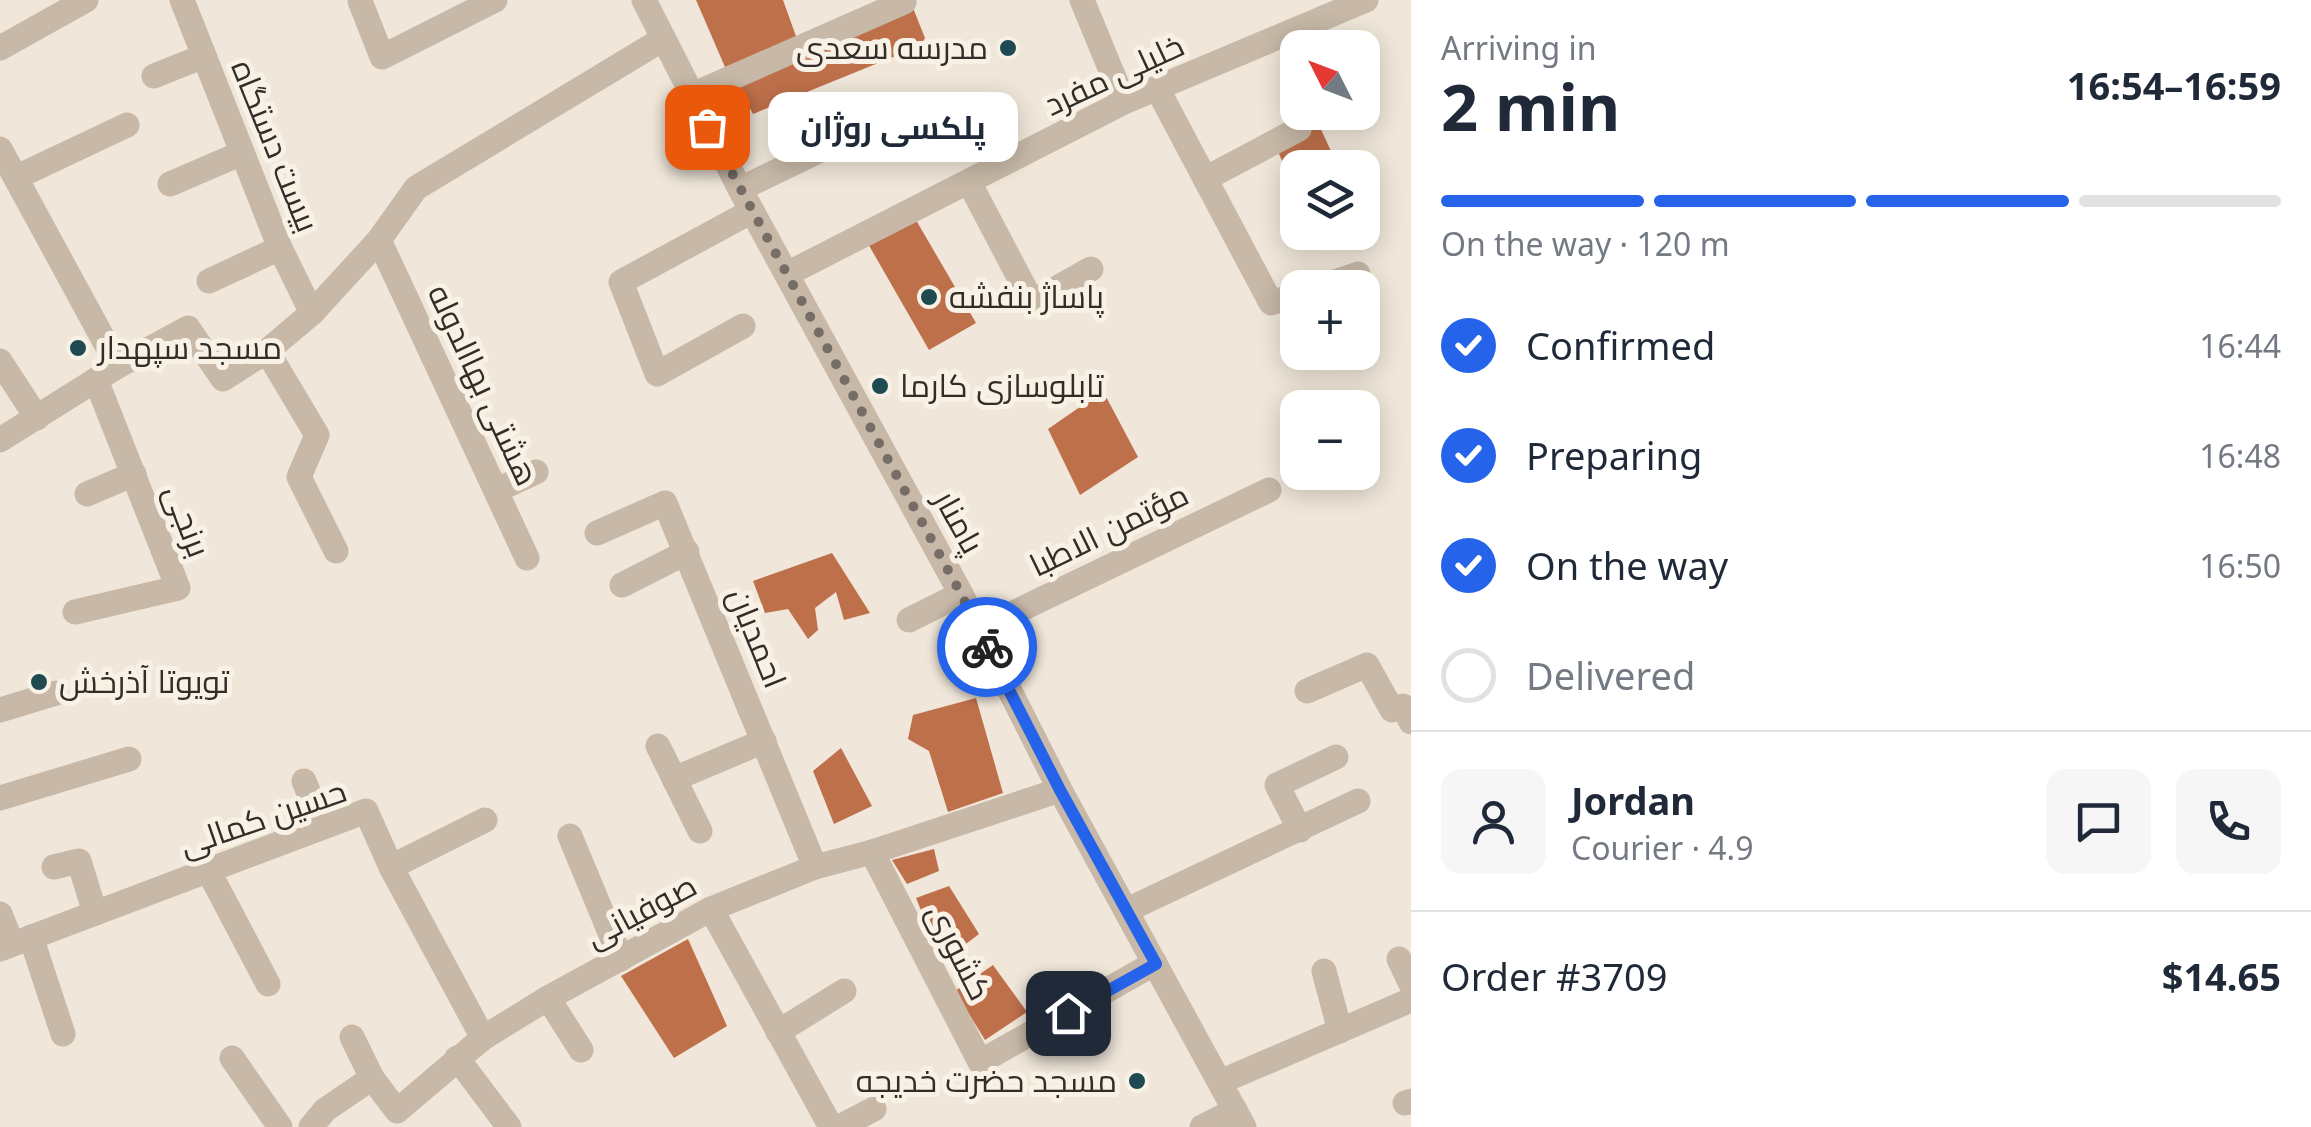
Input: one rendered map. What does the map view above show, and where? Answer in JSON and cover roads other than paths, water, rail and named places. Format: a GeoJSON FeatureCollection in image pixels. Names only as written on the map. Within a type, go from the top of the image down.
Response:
{"type":"FeatureCollection","features":[{"type":"Feature","properties":{"kind":"street"},"geometry":{"type":"LineString","coordinates":[[0,48],[86,0]]}},
{"type":"Feature","properties":{"kind":"street","name":"بیست دستگاه"},"geometry":{"type":"LineString","coordinates":[[182,0],[280,248],[312,313]]}},
{"type":"Feature","properties":{"kind":"street"},"geometry":{"type":"LineString","coordinates":[[360,1],[382,57],[494,0]]}},
{"type":"Feature","properties":{"kind":"street","name":"پامنار"},"geometry":{"type":"LineString","coordinates":[[644,0],[690,96],[1240,1119]]}},
{"type":"Feature","properties":{"kind":"street"},"geometry":{"type":"LineString","coordinates":[[1082,0],[1124,102]]}},
{"type":"Feature","properties":{"kind":"street","name":"خلیلی مفرد"},"geometry":{"type":"LineString","coordinates":[[787,274],[1124,102],[1366,0]]}},
{"type":"Feature","properties":{"kind":"street"},"geometry":{"type":"LineString","coordinates":[[690,96],[904,2]]}},
{"type":"Feature","properties":{"kind":"street"},"geometry":{"type":"LineString","coordinates":[[0,440],[188,328],[223,378],[267,351],[312,313],[379,240],[416,188],[431,176],[663,39]]}},
{"type":"Feature","properties":{"kind":"street"},"geometry":{"type":"LineString","coordinates":[[154,76],[204,56]]}},
{"type":"Feature","properties":{"kind":"street"},"geometry":{"type":"LineString","coordinates":[[1157,88],[1270,303],[1280,300]]}},
{"type":"Feature","properties":{"kind":"street"},"geometry":{"type":"LineString","coordinates":[[17,177],[126,125]]}},
{"type":"Feature","properties":{"kind":"street"},"geometry":{"type":"LineString","coordinates":[[743,326],[658,374],[621,282],[864,129]]}},
{"type":"Feature","properties":{"kind":"street"},"geometry":{"type":"LineString","coordinates":[[1205,178],[1297,130]]}},
{"type":"Feature","properties":{"kind":"street","name":"برنجی"},"geometry":{"type":"LineString","coordinates":[[0,148],[107,373],[134,474],[178,588],[75,612]]}},
{"type":"Feature","properties":{"kind":"street"},"geometry":{"type":"LineString","coordinates":[[170,184],[242,153]]}},
{"type":"Feature","properties":{"kind":"street"},"geometry":{"type":"LineString","coordinates":[[969,182],[1032,302],[1090,269]]}},
{"type":"Feature","properties":{"kind":"street","name":"هشتی بهاالدوله"},"geometry":{"type":"LineString","coordinates":[[379,240],[527,558]]}},
{"type":"Feature","properties":{"kind":"street"},"geometry":{"type":"LineString","coordinates":[[209,281],[280,248]]}},
{"type":"Feature","properties":{"kind":"street"},"geometry":{"type":"LineString","coordinates":[[267,351],[317,435],[299,478],[336,552]]}},
{"type":"Feature","properties":{"kind":"street"},"geometry":{"type":"LineString","coordinates":[[0,361],[37,418]]}},
{"type":"Feature","properties":{"kind":"street"},"geometry":{"type":"LineString","coordinates":[[497,490],[536,472]]}},
{"type":"Feature","properties":{"kind":"street"},"geometry":{"type":"LineString","coordinates":[[87,494],[134,474]]}},
{"type":"Feature","properties":{"kind":"street","name":"مؤتمن الاطبا"},"geometry":{"type":"LineString","coordinates":[[978,630],[1269,490]]}},
{"type":"Feature","properties":{"kind":"street","name":"احمدیان"},"geometry":{"type":"LineString","coordinates":[[597,533],[665,503],[815,867]]}},
{"type":"Feature","properties":{"kind":"street"},"geometry":{"type":"LineString","coordinates":[[622,585],[687,552]]}},
{"type":"Feature","properties":{"kind":"street"},"geometry":{"type":"LineString","coordinates":[[909,620],[961,594]]}},
{"type":"Feature","properties":{"kind":"street"},"geometry":{"type":"LineString","coordinates":[[1307,691],[1367,665],[1392,710],[1403,706],[1411,722]]}},
{"type":"Feature","properties":{"kind":"street"},"geometry":{"type":"LineString","coordinates":[[0,710],[56,693]]}},
{"type":"Feature","properties":{"kind":"street"},"geometry":{"type":"LineString","coordinates":[[674,779],[764,741]]}},
{"type":"Feature","properties":{"kind":"street"},"geometry":{"type":"LineString","coordinates":[[658,746],[700,830]]}},
{"type":"Feature","properties":{"kind":"street"},"geometry":{"type":"LineString","coordinates":[[1300,830],[1277,785],[1336,758]]}},
{"type":"Feature","properties":{"kind":"street"},"geometry":{"type":"LineString","coordinates":[[0,798],[129,759]]}},
{"type":"Feature","properties":{"kind":"street"},"geometry":{"type":"LineString","coordinates":[[304,781],[322,828]]}},
{"type":"Feature","properties":{"kind":"street","name":"صوفیانی"},"geometry":{"type":"LineString","coordinates":[[372,1078],[397,1110],[482,1038],[710,909],[815,867],[1060,790]]}},
{"type":"Feature","properties":{"kind":"street"},"geometry":{"type":"LineString","coordinates":[[1127,910],[1358,801]]}},
{"type":"Feature","properties":{"kind":"street","name":"حسین کمالی"},"geometry":{"type":"LineString","coordinates":[[14,943],[366,811],[482,1038]]}},
{"type":"Feature","properties":{"kind":"street"},"geometry":{"type":"LineString","coordinates":[[392,867],[485,820]]}},
{"type":"Feature","properties":{"kind":"street"},"geometry":{"type":"LineString","coordinates":[[570,836],[621,958]]}},
{"type":"Feature","properties":{"kind":"street","name":"کشوری"},"geometry":{"type":"LineString","coordinates":[[872,852],[980,1062],[1156,964]]}},
{"type":"Feature","properties":{"kind":"street"},"geometry":{"type":"LineString","coordinates":[[54,867],[79,861],[95,912]]}},
{"type":"Feature","properties":{"kind":"street"},"geometry":{"type":"LineString","coordinates":[[208,870],[268,984]]}},
{"type":"Feature","properties":{"kind":"street"},"geometry":{"type":"LineString","coordinates":[[710,909],[831,1127]]}},
{"type":"Feature","properties":{"kind":"street"},"geometry":{"type":"LineString","coordinates":[[0,914],[63,1034]]}},
{"type":"Feature","properties":{"kind":"street"},"geometry":{"type":"LineString","coordinates":[[1399,959],[1411,984]]}},
{"type":"Feature","properties":{"kind":"street"},"geometry":{"type":"LineString","coordinates":[[1324,971],[1340,1031]]}},
{"type":"Feature","properties":{"kind":"street"},"geometry":{"type":"LineString","coordinates":[[778,1032],[844,992]]}},
{"type":"Feature","properties":{"kind":"street"},"geometry":{"type":"LineString","coordinates":[[548,998],[581,1050]]}},
{"type":"Feature","properties":{"kind":"street"},"geometry":{"type":"LineString","coordinates":[[1220,1082],[1411,1000]]}},
{"type":"Feature","properties":{"kind":"street"},"geometry":{"type":"LineString","coordinates":[[311,1127],[325,1110],[372,1078],[352,1037]]}},
{"type":"Feature","properties":{"kind":"street"},"geometry":{"type":"LineString","coordinates":[[232,1058],[280,1127]]}},
{"type":"Feature","properties":{"kind":"street"},"geometry":{"type":"LineString","coordinates":[[456,1058],[509,1127]]}},
{"type":"Feature","properties":{"kind":"street"},"geometry":{"type":"LineString","coordinates":[[839,1127],[874,1109]]}},
{"type":"Feature","properties":{"kind":"street"},"geometry":{"type":"LineString","coordinates":[[1202,1127],[1240,1119]]}},
{"type":"Feature","properties":{"kind":"place","name":"مدرسه سعدی"},"geometry":{"type":"Point","coordinates":[1008,48]}},
{"type":"Feature","properties":{"kind":"place","name":"پلکسی روژان"},"geometry":{"type":"Point","coordinates":[707,127]}},
{"type":"Feature","properties":{"kind":"place","name":"پاساژ بنفشه"},"geometry":{"type":"Point","coordinates":[929,297]}},
{"type":"Feature","properties":{"kind":"place","name":"مسجد سپهدار"},"geometry":{"type":"Point","coordinates":[78,348]}},
{"type":"Feature","properties":{"kind":"place","name":"تابلوسازی کارما"},"geometry":{"type":"Point","coordinates":[880,386]}},
{"type":"Feature","properties":{"kind":"place","name":"تویوتا آذرخش"},"geometry":{"type":"Point","coordinates":[39,682]}},
{"type":"Feature","properties":{"kind":"place","name":"مسجد حضرت خدیجه"},"geometry":{"type":"Point","coordinates":[1137,1081]}}]}
